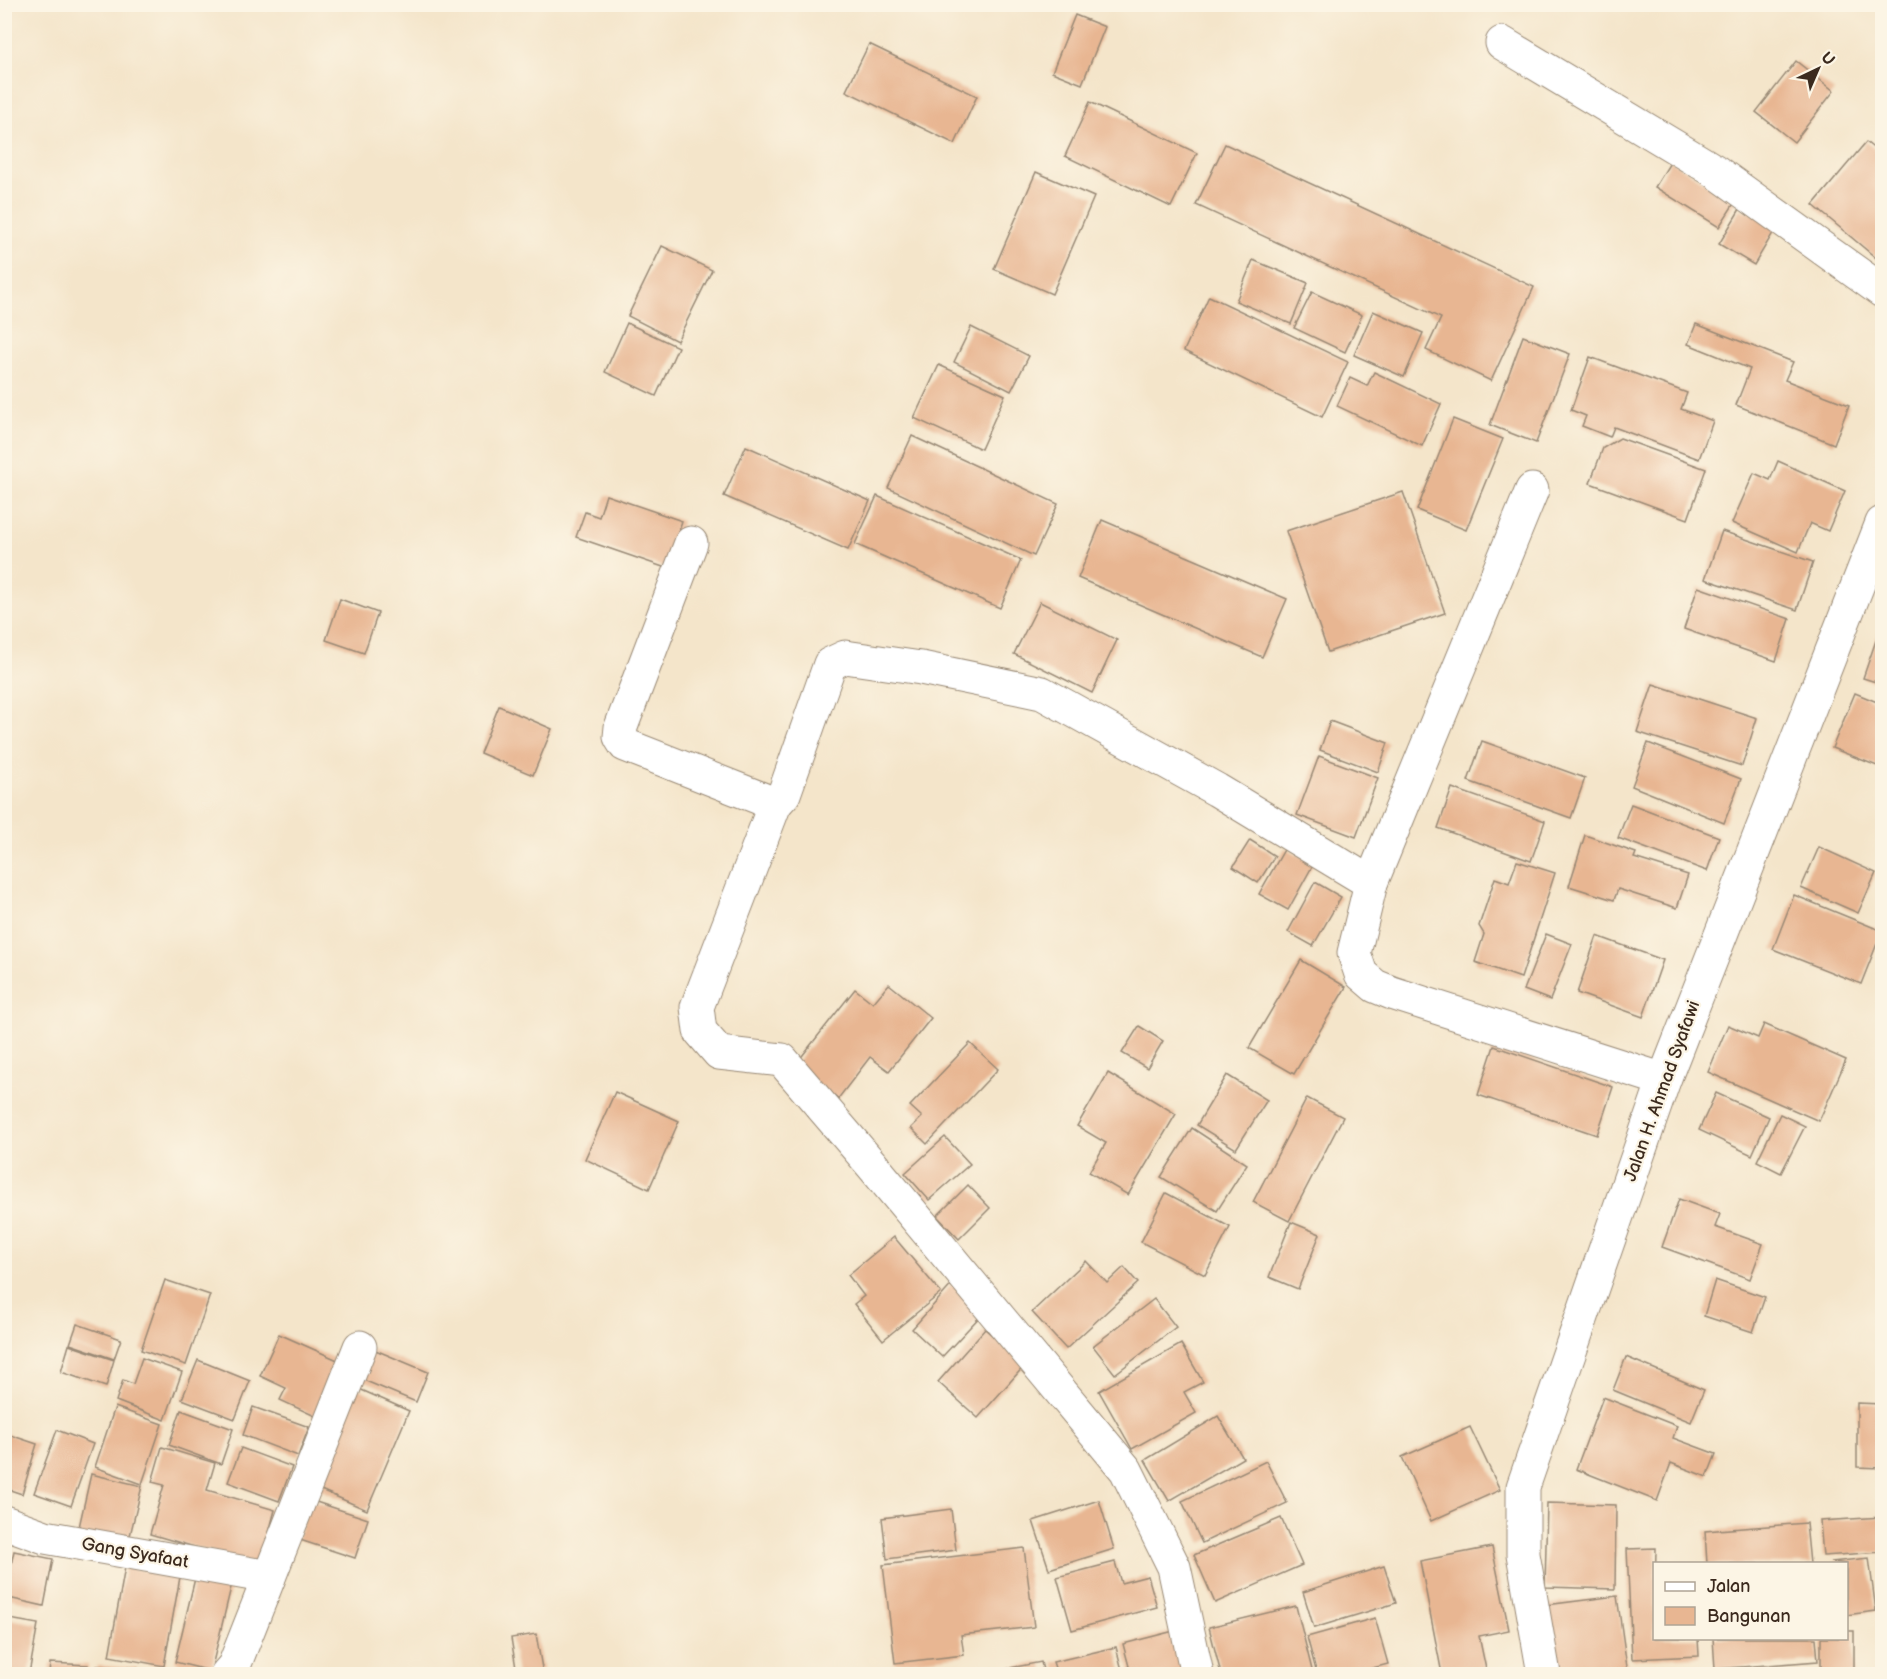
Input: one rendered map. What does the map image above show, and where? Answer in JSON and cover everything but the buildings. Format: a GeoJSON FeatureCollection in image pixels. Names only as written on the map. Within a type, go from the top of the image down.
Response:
{"type":"FeatureCollection","features":[{"type":"Feature","properties":{"kind":"street"},"geometry":{"type":"LineString","coordinates":[[1502,43],[1715,171],[1882,291]]}},
{"type":"Feature","properties":{"kind":"street"},"geometry":{"type":"LineString","coordinates":[[1532,490],[1371,883],[1354,954],[1360,974],[1375,986],[1392,993],[1664,1080]]}},
{"type":"Feature","properties":{"kind":"street","name":"Jalan H. Ahmad Syafawi"},"geometry":{"type":"LineString","coordinates":[[1544,1674],[1523,1554],[1523,1487],[1664,1080],[1882,523]]}},
{"type":"Feature","properties":{"kind":"street"},"geometry":{"type":"LineString","coordinates":[[691,543],[621,728],[620,737],[625,745],[775,804]]}},
{"type":"Feature","properties":{"kind":"street"},"geometry":{"type":"LineString","coordinates":[[1197,1674],[1174,1567],[1126,1470],[782,1060],[719,1053],[700,1031],[698,1007],[775,804],[784,794],[830,664],[845,657],[921,668],[1042,693],[1217,790],[1371,883]]}},
{"type":"Feature","properties":{"kind":"street"},"geometry":{"type":"LineString","coordinates":[[227,1674],[234,1666],[360,1347]]}},
{"type":"Feature","properties":{"kind":"street","name":"Gang Syafaat"},"geometry":{"type":"LineString","coordinates":[[4,1522],[45,1537],[268,1577]]}}]}
